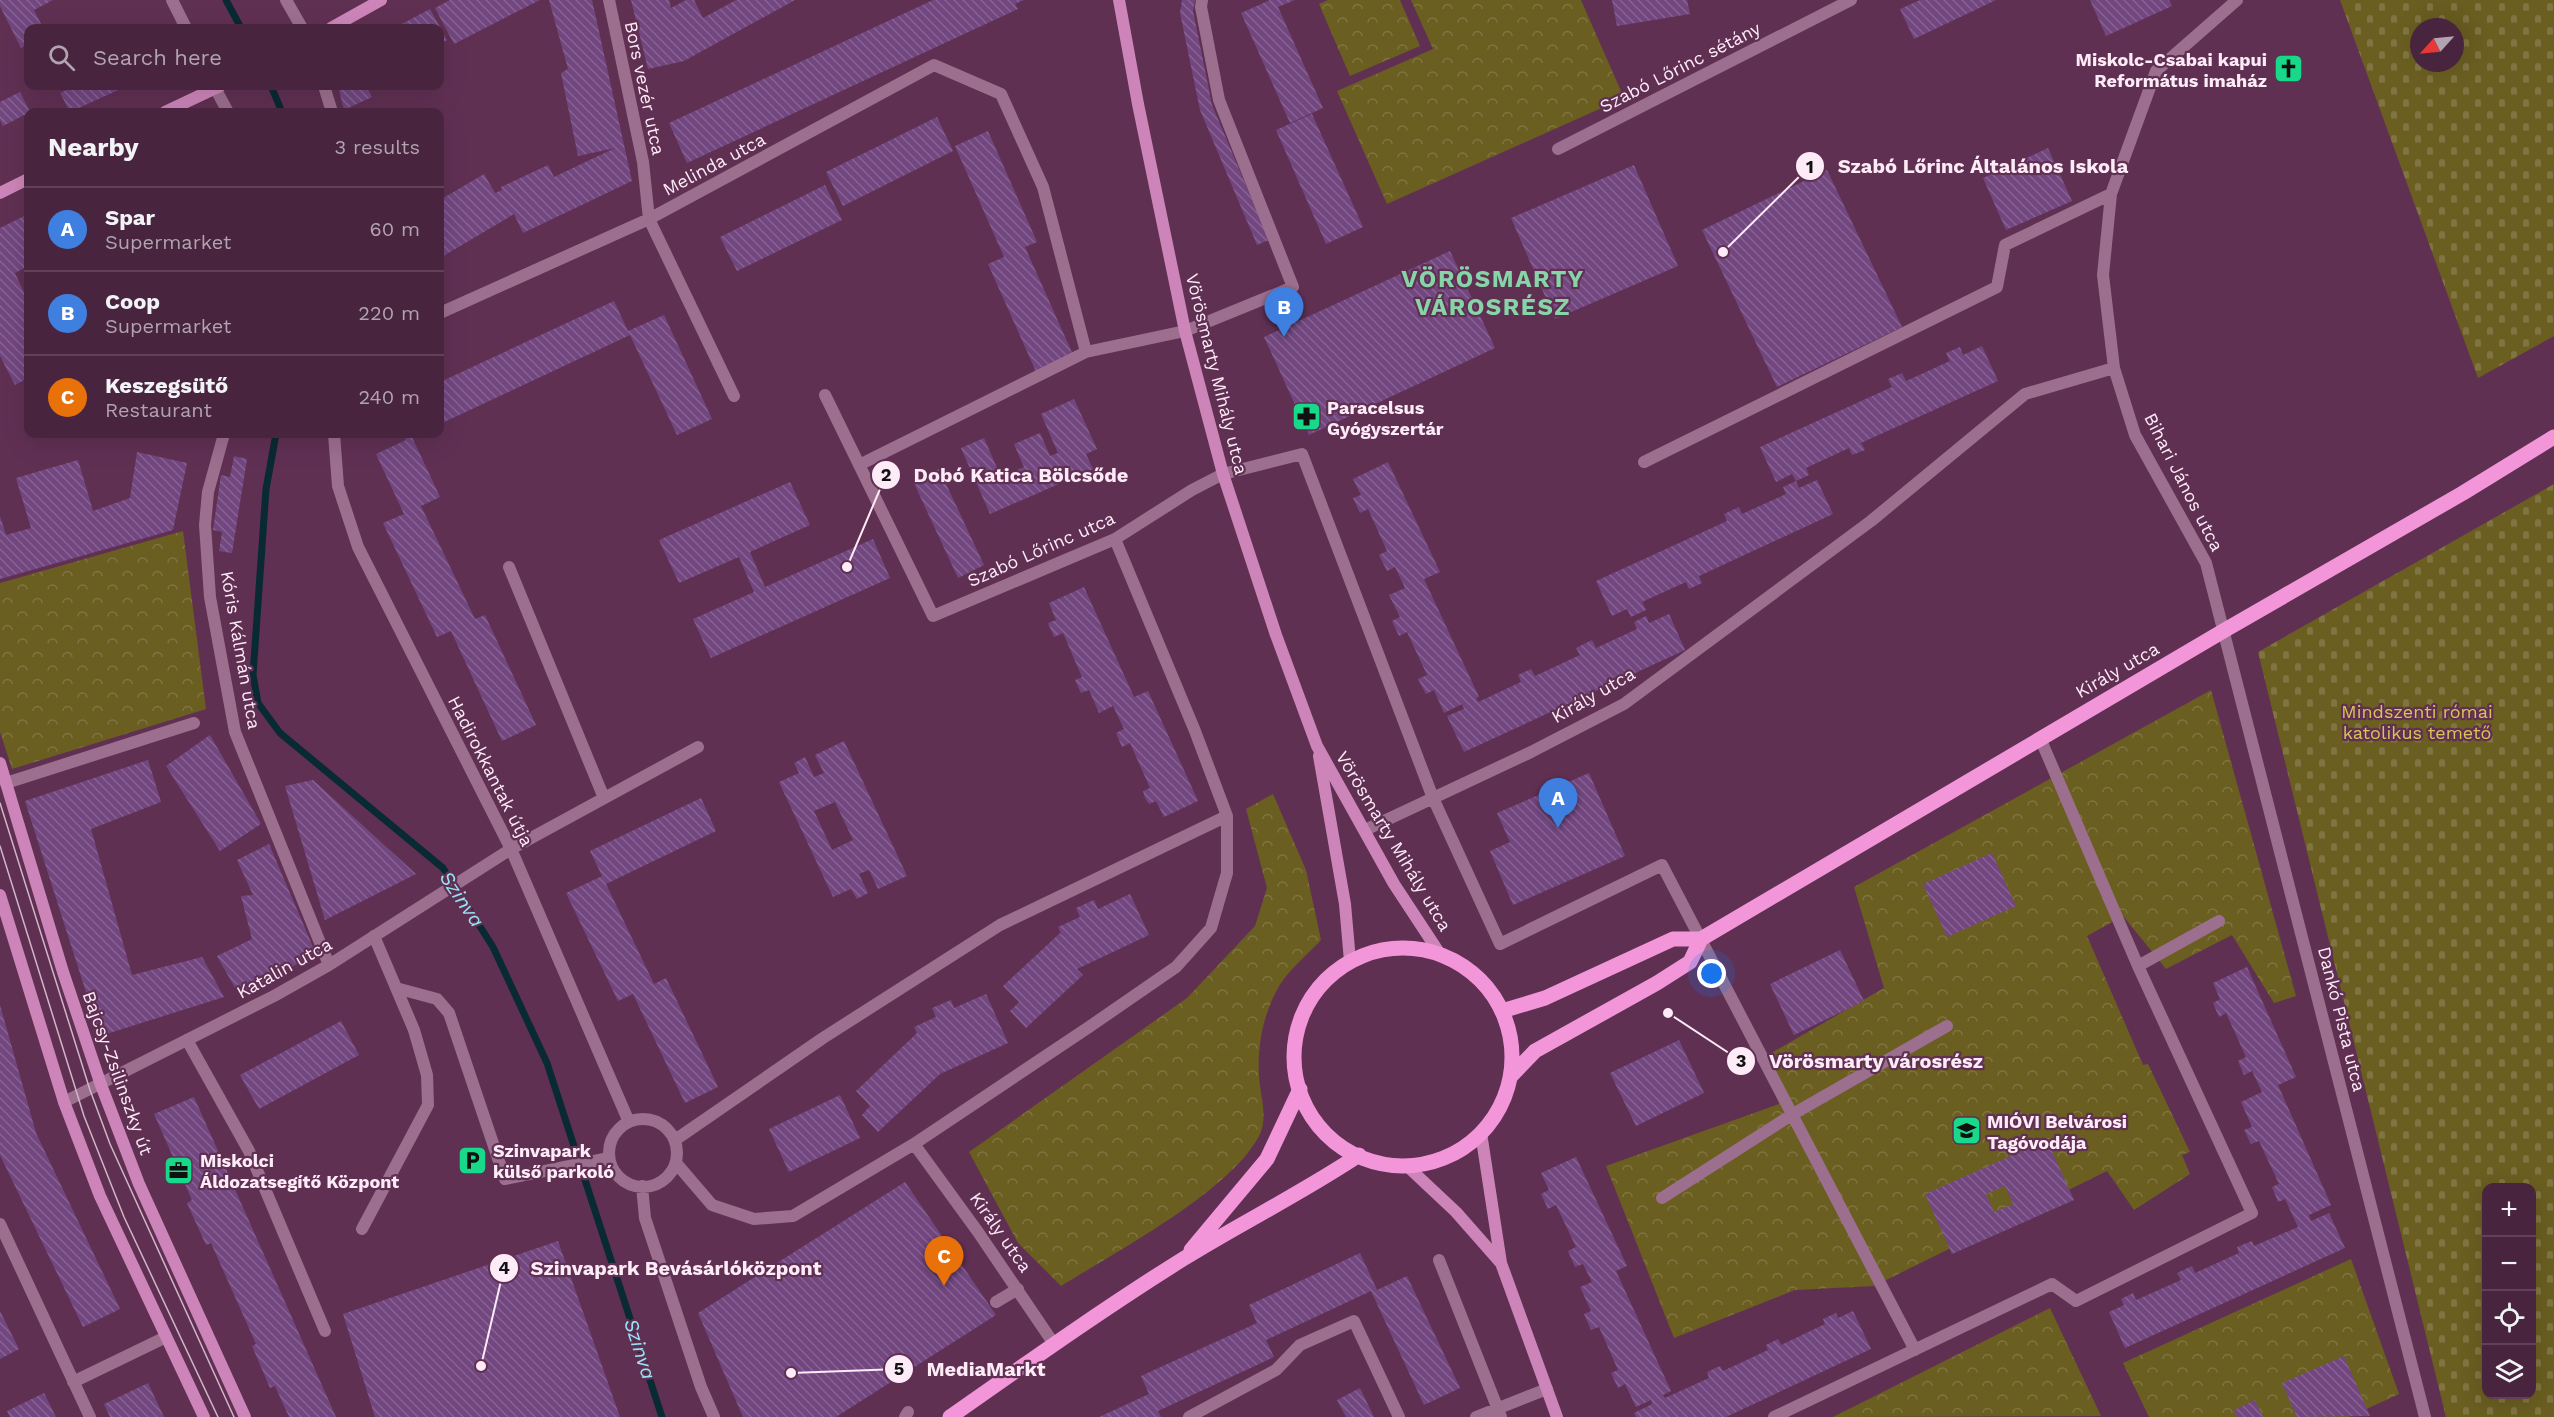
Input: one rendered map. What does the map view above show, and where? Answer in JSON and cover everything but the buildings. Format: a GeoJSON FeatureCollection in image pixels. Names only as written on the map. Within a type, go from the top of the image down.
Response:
{"type":"FeatureCollection","features":[{"type":"Feature","properties":{"kind":"main road","name":"Király utca"},"geometry":{"type":"LineString","coordinates":[[1502,1011],[1545,998],[1673,939],[1701,939],[2040,738],[2463,494],[2554,437]]}},
{"type":"Feature","properties":{"kind":"main road","name":"Király utca"},"geometry":{"type":"LineString","coordinates":[[1510,1076],[1536,1051],[1690,962],[1701,939]]}},
{"type":"Feature","properties":{"kind":"main road"},"geometry":{"type":"LineString","coordinates":[[1395,948],[1418,949],[1440,954],[1466,968],[1480,980],[1502,1011],[1512,1043],[1510,1076],[1500,1107],[1481,1133],[1465,1147],[1447,1157],[1407,1166],[1374,1162],[1328,1136],[1306,1106],[1295,1065],[1296,1040],[1302,1016],[1314,994],[1350,961],[1372,952],[1395,948]]}},
{"type":"Feature","properties":{"kind":"main road"},"geometry":{"type":"LineString","coordinates":[[1183,1259],[1267,1159],[1300,1089]]}},
{"type":"Feature","properties":{"kind":"main road"},"geometry":{"type":"LineString","coordinates":[[959,1414],[1054,1344],[1183,1259],[1321,1181],[1359,1155]]}},
{"type":"Feature","properties":{"kind":"street"},"geometry":{"type":"LineString","coordinates":[[172,0],[184,24]]}},
{"type":"Feature","properties":{"kind":"street"},"geometry":{"type":"LineString","coordinates":[[286,0],[300,24]]}},
{"type":"Feature","properties":{"kind":"street"},"geometry":{"type":"LineString","coordinates":[[338,24],[381,0]]}},
{"type":"Feature","properties":{"kind":"street","name":"Bors vezér utca"},"geometry":{"type":"LineString","coordinates":[[609,0],[643,162],[649,219],[734,396]]}},
{"type":"Feature","properties":{"kind":"street","name":"Vörösmarty Mihály utca"},"geometry":{"type":"LineString","coordinates":[[1119,0],[1137,104],[1185,331],[1223,474],[1276,635],[1317,746],[1394,884],[1440,954]]}},
{"type":"Feature","properties":{"kind":"street"},"geometry":{"type":"LineString","coordinates":[[825,395],[859,465],[1086,352],[1185,331],[1293,287],[1219,100],[1201,7],[1202,0]]}},
{"type":"Feature","properties":{"kind":"street","name":"Szabó Lőrinc sétány"},"geometry":{"type":"LineString","coordinates":[[1558,149],[1851,0]]}},
{"type":"Feature","properties":{"kind":"street","name":"Bihari János utca"},"geometry":{"type":"LineString","coordinates":[[2225,630],[2206,563],[2135,435],[2114,368],[2103,275],[2111,194],[2156,71],[2237,0]]}},
{"type":"Feature","properties":{"kind":"street","name":"Melinda utca"},"geometry":{"type":"LineString","coordinates":[[444,311],[649,219],[934,65],[1001,94],[1043,187],[1086,352]]}},
{"type":"Feature","properties":{"kind":"street"},"geometry":{"type":"LineString","coordinates":[[173,108],[208,90]]}},
{"type":"Feature","properties":{"kind":"street"},"geometry":{"type":"LineString","coordinates":[[218,90],[226,108]]}},
{"type":"Feature","properties":{"kind":"street"},"geometry":{"type":"LineString","coordinates":[[325,90],[331,108]]}},
{"type":"Feature","properties":{"kind":"street"},"geometry":{"type":"LineString","coordinates":[[0,193],[24,181]]}},
{"type":"Feature","properties":{"kind":"street"},"geometry":{"type":"LineString","coordinates":[[1644,462],[1997,287],[2005,245],[2111,194]]}},
{"type":"Feature","properties":{"kind":"street","name":"Király utca"},"geometry":{"type":"LineString","coordinates":[[1365,830],[1531,752],[1624,704],[1871,521],[2025,394],[2114,368]]}},
{"type":"Feature","properties":{"kind":"street","name":"Kóris Kálmán utca"},"geometry":{"type":"LineString","coordinates":[[223,438],[208,492],[205,525],[210,597],[235,732],[329,965]]}},
{"type":"Feature","properties":{"kind":"street","name":"Hadirokkantak útja"},"geometry":{"type":"LineString","coordinates":[[334,438],[338,486],[358,547],[511,849],[628,1122]]}},
{"type":"Feature","properties":{"kind":"street","name":"Szabó Lőrinc utca"},"geometry":{"type":"LineString","coordinates":[[859,465],[933,616],[1115,539],[1192,490],[1223,474],[1302,454],[1433,798]]}},
{"type":"Feature","properties":{"kind":"street"},"geometry":{"type":"LineString","coordinates":[[676,1163],[712,1205],[754,1219],[793,1216],[914,1144],[1176,967],[1210,928],[1227,873],[1227,816],[1195,731],[1115,539]]}},
{"type":"Feature","properties":{"kind":"street"},"geometry":{"type":"LineString","coordinates":[[509,567],[604,798]]}},
{"type":"Feature","properties":{"kind":"street","name":"Dankó Pista utca"},"geometry":{"type":"LineString","coordinates":[[2225,630],[2425,1417]]}},
{"type":"Feature","properties":{"kind":"street"},"geometry":{"type":"LineString","coordinates":[[6,783],[194,723]]}},
{"type":"Feature","properties":{"kind":"street"},"geometry":{"type":"LineString","coordinates":[[1774,1417],[2052,1284],[2076,1301],[2252,1213],[2138,966],[2040,738]]}},
{"type":"Feature","properties":{"kind":"street","name":"Vörösmarty Mihály utca"},"geometry":{"type":"LineString","coordinates":[[1317,746],[1345,904],[1350,961]]}},
{"type":"Feature","properties":{"kind":"street"},"geometry":{"type":"LineString","coordinates":[[511,849],[698,747]]}},
{"type":"Feature","properties":{"kind":"street","name":"Bajcsy-Zsilinszky út"},"geometry":{"type":"LineString","coordinates":[[0,763],[63,972],[101,1085],[139,1184],[245,1417]]}},
{"type":"Feature","properties":{"kind":"street"},"geometry":{"type":"LineString","coordinates":[[1433,798],[1500,944],[1662,865],[1915,1350]]}},
{"type":"Feature","properties":{"kind":"street"},"geometry":{"type":"LineString","coordinates":[[675,1140],[823,1038],[999,926],[1227,816]]}},
{"type":"Feature","properties":{"kind":"street","name":"Katalin utca"},"geometry":{"type":"LineString","coordinates":[[64,1102],[187,1041],[329,965],[511,849]]}},
{"type":"Feature","properties":{"kind":"street"},"geometry":{"type":"LineString","coordinates":[[0,895],[64,1102],[100,1196],[204,1417]]}},
{"type":"Feature","properties":{"kind":"street"},"geometry":{"type":"LineString","coordinates":[[2138,966],[2219,921]]}},
{"type":"Feature","properties":{"kind":"street"},"geometry":{"type":"LineString","coordinates":[[362,1229],[428,1105],[427,1075],[414,1030],[374,936]]}},
{"type":"Feature","properties":{"kind":"street"},"geometry":{"type":"LineString","coordinates":[[396,988],[437,999],[449,1013],[505,1179],[609,1158]]}},
{"type":"Feature","properties":{"kind":"street"},"geometry":{"type":"LineString","coordinates":[[1662,1198],[1793,1114],[1947,1026]]}},
{"type":"Feature","properties":{"kind":"street"},"geometry":{"type":"LineString","coordinates":[[187,1041],[249,1151],[326,1331]]}},
{"type":"Feature","properties":{"kind":"street"},"geometry":{"type":"LineString","coordinates":[[642,1118],[654,1120],[667,1128],[675,1140],[676,1163],[670,1173],[662,1180],[642,1186],[623,1180],[616,1174],[609,1158],[615,1133],[628,1122],[642,1118]]}},
{"type":"Feature","properties":{"kind":"street"},"geometry":{"type":"LineString","coordinates":[[1481,1133],[1501,1263],[1557,1417]]}},
{"type":"Feature","properties":{"kind":"street","name":"Király utca"},"geometry":{"type":"LineString","coordinates":[[914,1144],[1018,1289],[1054,1344]]}},
{"type":"Feature","properties":{"kind":"street"},"geometry":{"type":"LineString","coordinates":[[1407,1166],[1456,1212],[1501,1263]]}},
{"type":"Feature","properties":{"kind":"street"},"geometry":{"type":"LineString","coordinates":[[642,1186],[645,1218],[701,1387],[714,1417]]}},
{"type":"Feature","properties":{"kind":"street"},"geometry":{"type":"LineString","coordinates":[[0,1224],[90,1417]]}},
{"type":"Feature","properties":{"kind":"street"},"geometry":{"type":"LineString","coordinates":[[1439,1260],[1499,1412]]}},
{"type":"Feature","properties":{"kind":"street"},"geometry":{"type":"LineString","coordinates":[[996,1302],[1018,1289]]}},
{"type":"Feature","properties":{"kind":"street"},"geometry":{"type":"LineString","coordinates":[[1189,1417],[1276,1370],[1300,1345],[1354,1321],[1399,1417]]}},
{"type":"Feature","properties":{"kind":"street"},"geometry":{"type":"LineString","coordinates":[[73,1382],[166,1337]]}},
{"type":"Feature","properties":{"kind":"street"},"geometry":{"type":"LineString","coordinates":[[1476,1417],[1499,1412],[1547,1389]]}},
{"type":"Feature","properties":{"kind":"green space"},"geometry":{"type":"Polygon","coordinates":[[[1328,0],[1400,0],[1420,46],[1350,76],[1319,4],[1328,0]]]}},
{"type":"Feature","properties":{"kind":"green space"},"geometry":{"type":"Polygon","coordinates":[[[1411,0],[1581,0],[1624,98],[1387,204],[1337,91],[1433,49],[1411,0]]]}},
{"type":"Feature","properties":{"kind":"green space"},"geometry":{"type":"Polygon","coordinates":[[[2340,0],[2554,0],[2554,336],[2478,378],[2340,0]]]}},
{"type":"Feature","properties":{"kind":"green space","name":"Mindszenti római katolikus temető"},"geometry":{"type":"Polygon","coordinates":[[[2554,484],[2554,1417],[2446,1417],[2258,652],[2554,484]]]}},
{"type":"Feature","properties":{"kind":"green space"},"geometry":{"type":"Polygon","coordinates":[[[183,531],[206,709],[12,769],[0,732],[0,583],[183,531]]]}},
{"type":"Feature","properties":{"kind":"green space"},"geometry":{"type":"Polygon","coordinates":[[[2211,690],[2296,996],[2274,1003],[2232,935],[2166,969],[2123,916],[2087,936],[2143,1065],[2148,1064],[2190,1152],[2182,1155],[2190,1174],[2134,1210],[2107,1171],[1874,1286],[1795,1290],[1674,1338],[1606,1166],[1779,1104],[1768,1055],[1884,988],[1854,887],[2211,690]]]}},
{"type":"Feature","properties":{"kind":"green space"},"geometry":{"type":"Polygon","coordinates":[[[1273,794],[1306,870],[1321,940],[1281,983],[1266,1016],[1259,1052],[1263,1113],[1260,1134],[1246,1155],[1225,1177],[1199,1198],[1170,1219],[1061,1286],[1018,1243],[969,1152],[1187,998],[1255,926],[1267,888],[1246,809],[1273,794]]]}},
{"type":"Feature","properties":{"kind":"green space"},"geometry":{"type":"Polygon","coordinates":[[[2351,1259],[2399,1394],[2349,1417],[2149,1417],[2123,1363],[2351,1259]]]}},
{"type":"Feature","properties":{"kind":"green space"},"geometry":{"type":"Polygon","coordinates":[[[2050,1308],[2101,1416],[1833,1417],[2036,1315],[2050,1308]]]}},
{"type":"Feature","properties":{"kind":"waterway","name":"Szinva"},"geometry":{"type":"LineString","coordinates":[[226,0],[239,24]]}},
{"type":"Feature","properties":{"kind":"waterway","name":"Szinva"},"geometry":{"type":"LineString","coordinates":[[273,90],[280,108]]}},
{"type":"Feature","properties":{"kind":"waterway","name":"Szinva"},"geometry":{"type":"LineString","coordinates":[[275,438],[266,489],[253,675],[258,703],[280,733],[443,868],[493,947],[547,1063],[662,1417]]}},
{"type":"Feature","properties":{"kind":"tram line"},"geometry":{"type":"LineString","coordinates":[[0,803],[90,1090],[110,1144],[234,1417]]}},
{"type":"Feature","properties":{"kind":"tram line"},"geometry":{"type":"LineString","coordinates":[[0,846],[84,1116],[124,1217],[218,1417]]}},
{"type":"Feature","properties":{"kind":"place","name":"Miskolc-Csabai kapui Református imaház"},"geometry":{"type":"Point","coordinates":[2288,69]}},
{"type":"Feature","properties":{"kind":"place","name":"Szabó Lőrinc Általános Iskola"},"geometry":{"type":"Point","coordinates":[1723,252]}},
{"type":"Feature","properties":{"kind":"place","name":"Coop"},"geometry":{"type":"Point","coordinates":[1284,337]}},
{"type":"Feature","properties":{"kind":"place","name":"Paracelsus Gyógyszertár"},"geometry":{"type":"Point","coordinates":[1306,417]}},
{"type":"Feature","properties":{"kind":"place","name":"Dobó Katica Bölcsőde"},"geometry":{"type":"Point","coordinates":[847,567]}},
{"type":"Feature","properties":{"kind":"place","name":"Spar"},"geometry":{"type":"Point","coordinates":[1558,828]}},
{"type":"Feature","properties":{"kind":"place","name":"Vörösmarty városrész"},"geometry":{"type":"Point","coordinates":[1668,1013]}},
{"type":"Feature","properties":{"kind":"place","name":"MIÓVI Belvárosi Tagóvodája"},"geometry":{"type":"Point","coordinates":[1966,1131]}},
{"type":"Feature","properties":{"kind":"place","name":"Szinvapark külső parkoló"},"geometry":{"type":"Point","coordinates":[472,1160]}},
{"type":"Feature","properties":{"kind":"place","name":"Miskolci Áldozatsegítő Központ"},"geometry":{"type":"Point","coordinates":[179,1170]}},
{"type":"Feature","properties":{"kind":"place","name":"Keszegsütő"},"geometry":{"type":"Point","coordinates":[944,1286]}},
{"type":"Feature","properties":{"kind":"place","name":"Szinvapark Bevásárlóközpont"},"geometry":{"type":"Point","coordinates":[481,1366]}},
{"type":"Feature","properties":{"kind":"place","name":"MediaMarkt"},"geometry":{"type":"Point","coordinates":[791,1373]}},
{"type":"Feature","properties":{"kind":"district","name":"VÖRÖSMARTY VÁROSRÉSZ"},"geometry":{"type":"Point","coordinates":[1493,293]}}]}
